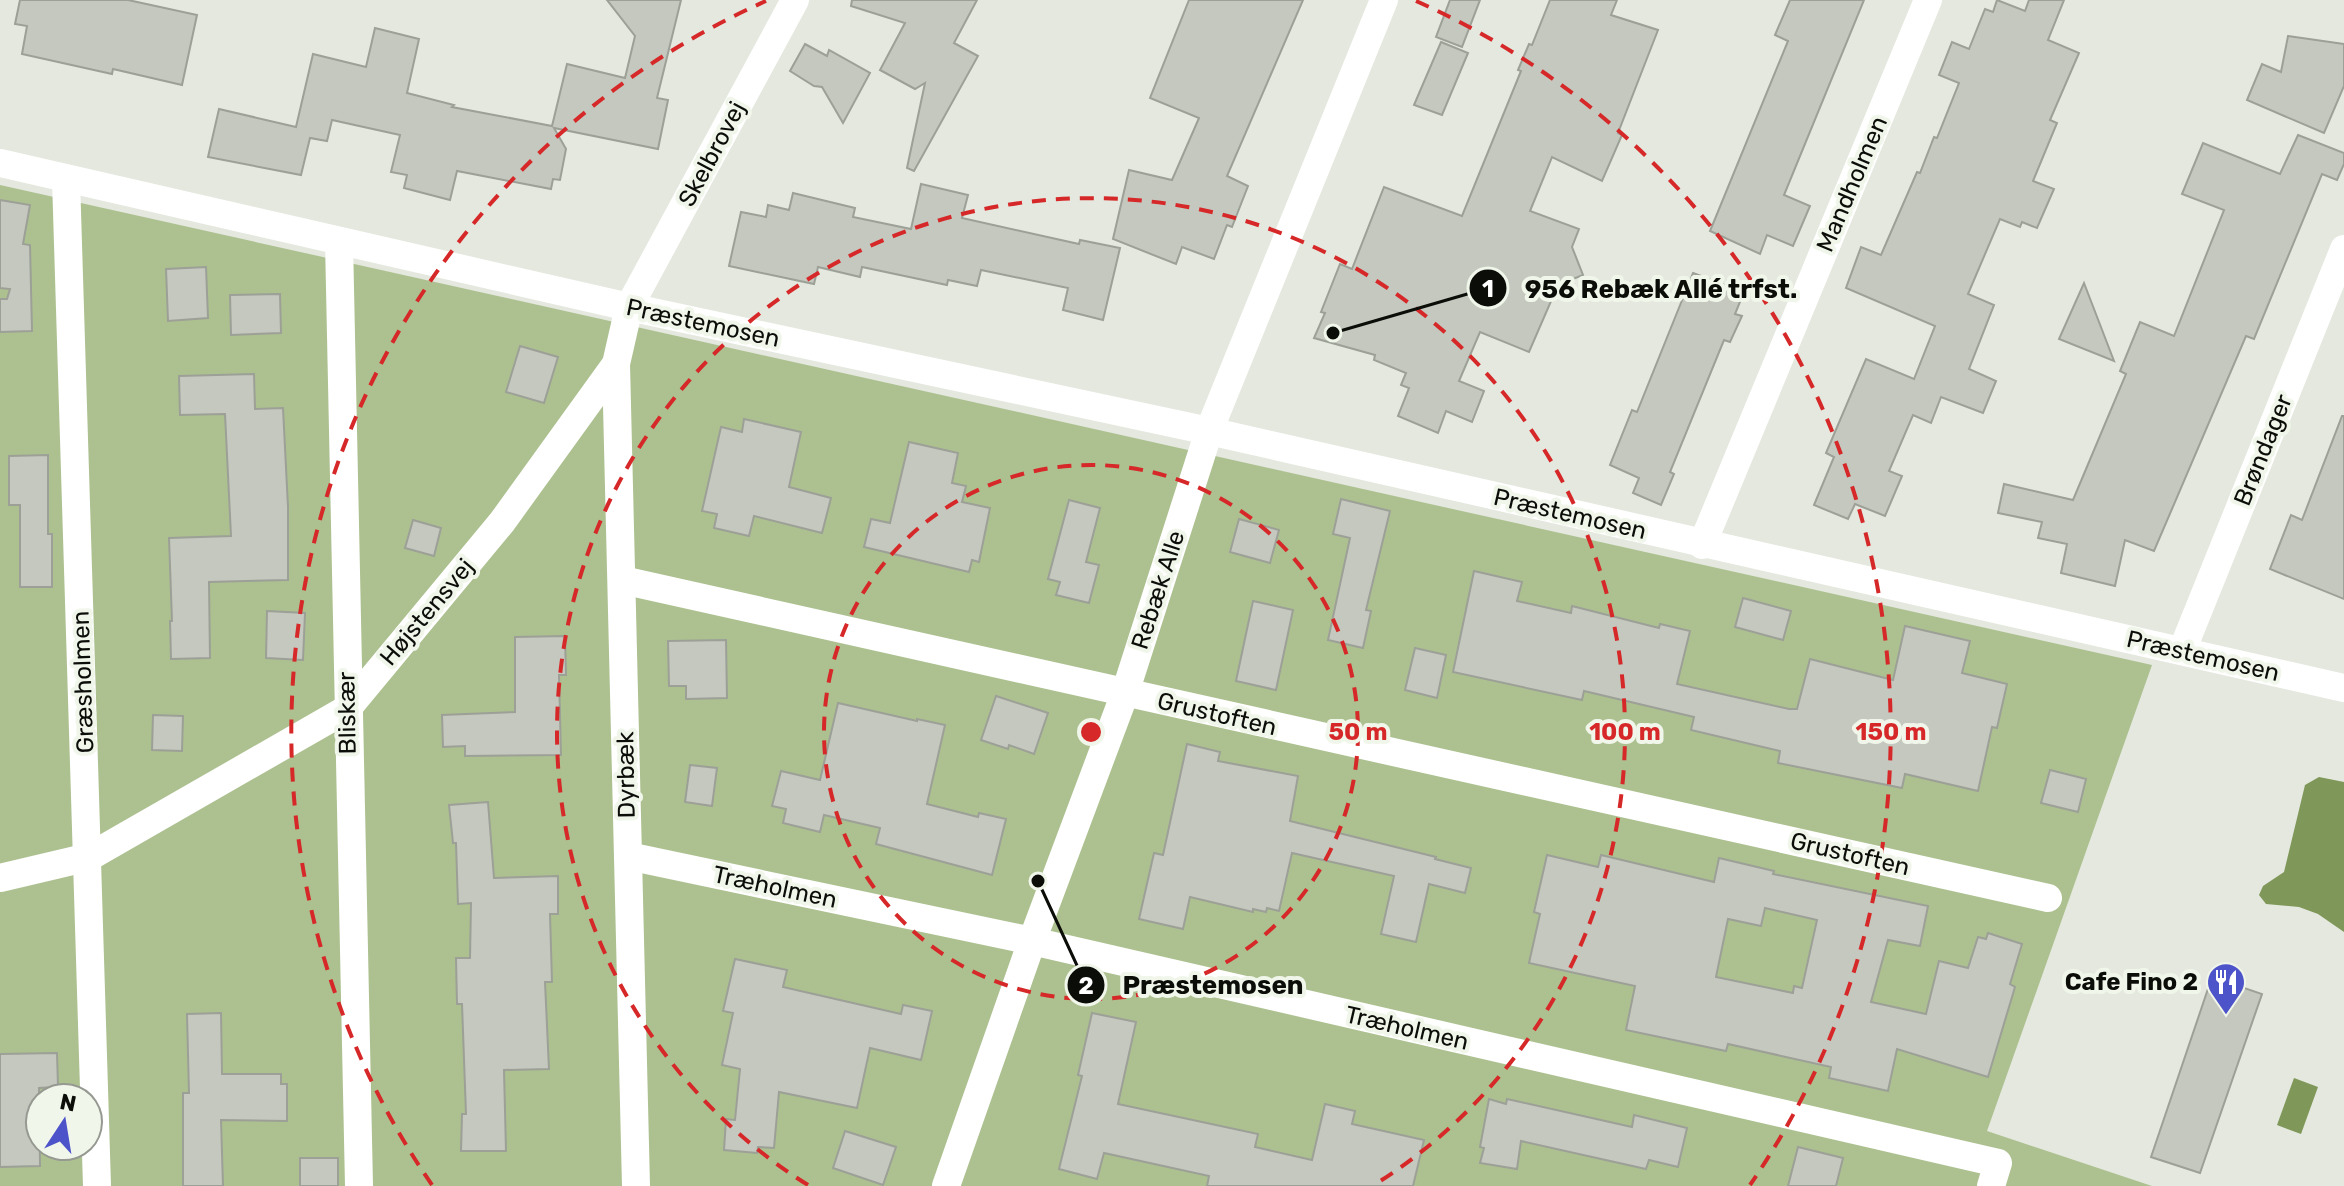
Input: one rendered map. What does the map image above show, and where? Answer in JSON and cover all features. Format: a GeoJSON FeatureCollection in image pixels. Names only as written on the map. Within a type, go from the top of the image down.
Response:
{"type":"FeatureCollection","features":[{"type":"Feature","properties":{"kind":"street","name":"Skelbrovej"},"geometry":{"type":"LineString","coordinates":[[629,307],[795,0]]}},
{"type":"Feature","properties":{"kind":"street","name":"Rebæk Alle"},"geometry":{"type":"LineString","coordinates":[[946,1186],[1032,941],[1125,693],[1209,431],[1384,0]]}},
{"type":"Feature","properties":{"kind":"street","name":"Mandholmen"},"geometry":{"type":"LineString","coordinates":[[1702,545],[1928,0]]}},
{"type":"Feature","properties":{"kind":"street","name":"Præstemosen"},"geometry":{"type":"LineString","coordinates":[[0,163],[629,307],[1209,431],[2344,688]]}},
{"type":"Feature","properties":{"kind":"street","name":"Græsholmen"},"geometry":{"type":"LineString","coordinates":[[66,179],[97,1186]]}},
{"type":"Feature","properties":{"kind":"street","name":"Bliskær"},"geometry":{"type":"LineString","coordinates":[[339,241],[359,1186]]}},
{"type":"Feature","properties":{"kind":"street","name":"Brøndager"},"geometry":{"type":"LineString","coordinates":[[2182,651],[2344,249]]}},
{"type":"Feature","properties":{"kind":"street","name":"Højstensvej"},"geometry":{"type":"LineString","coordinates":[[0,878],[89,857],[347,709],[502,522],[616,364],[629,307]]}},
{"type":"Feature","properties":{"kind":"street","name":"Dyrbæk"},"geometry":{"type":"LineString","coordinates":[[616,364],[636,1186]]}},
{"type":"Feature","properties":{"kind":"street","name":"Grustoften"},"geometry":{"type":"LineString","coordinates":[[622,580],[2048,898]]}},
{"type":"Feature","properties":{"kind":"street","name":"Træholmen"},"geometry":{"type":"LineString","coordinates":[[628,856],[1032,941],[1994,1175]]}},
{"type":"Feature","properties":{"kind":"shaded area"},"geometry":{"type":"Polygon","coordinates":[[[0,185],[2152,665],[1987,1131],[2152,1186],[0,1186],[0,185]]]}},
{"type":"Feature","properties":{"kind":"shaded area"},"geometry":{"type":"Polygon","coordinates":[[[2319,777],[2344,782],[2344,932],[2318,914],[2299,907],[2266,904],[2259,895],[2263,886],[2284,872],[2305,785],[2319,777]]]}},
{"type":"Feature","properties":{"kind":"shaded area"},"geometry":{"type":"Polygon","coordinates":[[[2294,1078],[2318,1087],[2301,1134],[2277,1125],[2294,1078]]]}},
{"type":"Feature","properties":{"kind":"building"},"geometry":{"type":"Polygon","coordinates":[[[20,0],[128,0],[197,15],[182,85],[113,69],[112,74],[22,54],[27,26],[15,24],[20,0]]]}},
{"type":"Feature","properties":{"kind":"building"},"geometry":{"type":"Polygon","coordinates":[[[607,0],[681,0],[657,98],[668,100],[658,149],[554,128],[566,149],[560,180],[553,179],[551,189],[457,171],[450,200],[404,188],[407,175],[391,172],[400,135],[332,120],[327,141],[310,138],[301,175],[208,157],[219,109],[296,127],[313,54],[366,67],[375,28],[419,39],[407,93],[454,105],[452,107],[552,126],[567,64],[625,78],[635,36],[607,0]]]}},
{"type":"Feature","properties":{"kind":"building"},"geometry":{"type":"Polygon","coordinates":[[[852,0],[977,0],[954,43],[978,56],[914,171],[907,168],[925,83],[915,89],[880,70],[905,23],[851,6],[852,0]]]}},
{"type":"Feature","properties":{"kind":"building"},"geometry":{"type":"Polygon","coordinates":[[[1189,0],[1303,0],[1227,176],[1248,186],[1232,227],[1227,225],[1214,259],[1182,247],[1176,264],[1113,239],[1129,170],[1172,180],[1199,118],[1150,98],[1189,0]]]}},
{"type":"Feature","properties":{"kind":"building"},"geometry":{"type":"Polygon","coordinates":[[[1450,0],[1480,0],[1462,47],[1436,37],[1450,0]]]}},
{"type":"Feature","properties":{"kind":"building"},"geometry":{"type":"Polygon","coordinates":[[[1550,0],[1617,0],[1611,15],[1658,30],[1618,133],[1622,135],[1602,181],[1552,157],[1530,211],[1579,229],[1572,247],[1583,275],[1558,285],[1529,352],[1480,332],[1459,381],[1484,391],[1472,422],[1446,411],[1438,433],[1398,416],[1409,388],[1401,385],[1406,373],[1374,360],[1375,355],[1314,338],[1340,264],[1352,269],[1384,187],[1462,216],[1521,71],[1518,70],[1550,0]]]}},
{"type":"Feature","properties":{"kind":"building"},"geometry":{"type":"Polygon","coordinates":[[[1790,0],[1864,0],[1784,195],[1810,206],[1793,246],[1767,235],[1760,254],[1710,231],[1788,41],[1775,35],[1790,0]]]}},
{"type":"Feature","properties":{"kind":"building"},"geometry":{"type":"Polygon","coordinates":[[[1997,0],[2025,11],[2029,0],[2064,0],[2048,40],[2079,53],[2050,120],[2057,123],[2033,181],[2054,189],[2037,228],[2022,222],[2020,227],[2000,219],[1968,294],[1994,305],[1969,369],[1996,381],[1983,413],[1941,397],[1931,423],[1913,415],[1889,471],[1902,476],[1885,516],[1855,504],[1848,519],[1814,505],[1834,457],[1826,453],[1866,359],[1914,379],[1935,326],[1846,288],[1861,247],[1881,255],[1917,172],[1920,173],[1934,137],[1937,138],[1959,83],[1939,75],[1952,42],[1969,49],[1985,9],[1993,12],[1997,0]]]}},
{"type":"Feature","properties":{"kind":"building"},"geometry":{"type":"Polygon","coordinates":[[[2288,36],[2344,44],[2344,86],[2324,133],[2247,100],[2262,64],[2281,72],[2288,36]]]}},
{"type":"Feature","properties":{"kind":"building"},"geometry":{"type":"Polygon","coordinates":[[[1441,42],[1468,53],[1442,115],[1414,105],[1441,42]]]}},
{"type":"Feature","properties":{"kind":"building"},"geometry":{"type":"Polygon","coordinates":[[[805,44],[827,56],[829,50],[870,73],[843,123],[822,87],[814,86],[790,71],[805,44]]]}},
{"type":"Feature","properties":{"kind":"building"},"geometry":{"type":"Polygon","coordinates":[[[2298,135],[2344,153],[2344,164],[2337,180],[2322,174],[2254,339],[2246,336],[2154,551],[2125,540],[2115,586],[2061,573],[2067,544],[2038,538],[2042,522],[1998,513],[2004,484],[2073,500],[2126,374],[2120,371],[2140,322],[2174,336],[2224,210],[2182,194],[2203,143],[2280,174],[2298,135]]]}},
{"type":"Feature","properties":{"kind":"building"},"geometry":{"type":"Polygon","coordinates":[[[921,184],[968,195],[962,218],[1079,244],[1080,240],[1120,248],[1103,320],[1063,310],[1068,288],[981,270],[977,286],[948,280],[947,285],[862,267],[860,277],[818,267],[814,284],[729,266],[741,212],[766,217],[768,205],[789,210],[793,193],[855,208],[853,217],[911,229],[921,184]]]}},
{"type":"Feature","properties":{"kind":"building"},"geometry":{"type":"Polygon","coordinates":[[[0,200],[30,205],[23,244],[30,245],[32,331],[0,332],[0,299],[7,299],[10,289],[0,288],[0,200]]]}},
{"type":"Feature","properties":{"kind":"building"},"geometry":{"type":"Polygon","coordinates":[[[206,267],[208,318],[168,321],[166,269],[206,267]]]}},
{"type":"Feature","properties":{"kind":"building"},"geometry":{"type":"Polygon","coordinates":[[[1693,273],[1744,292],[1735,314],[1742,316],[1730,342],[1724,340],[1670,472],[1674,474],[1661,505],[1633,493],[1639,478],[1610,465],[1632,410],[1637,412],[1693,273]]]}},
{"type":"Feature","properties":{"kind":"building"},"geometry":{"type":"Polygon","coordinates":[[[2084,283],[2114,361],[2059,339],[2084,283]]]}},
{"type":"Feature","properties":{"kind":"building"},"geometry":{"type":"Polygon","coordinates":[[[280,294],[281,333],[231,335],[230,295],[280,294]]]}},
{"type":"Feature","properties":{"kind":"building"},"geometry":{"type":"Polygon","coordinates":[[[520,346],[558,357],[544,403],[506,392],[520,346]]]}},
{"type":"Feature","properties":{"kind":"building"},"geometry":{"type":"Polygon","coordinates":[[[254,374],[255,409],[283,408],[288,580],[209,582],[210,658],[171,659],[169,538],[231,536],[225,414],[180,415],[179,376],[254,374]]]}},
{"type":"Feature","properties":{"kind":"building"},"geometry":{"type":"Polygon","coordinates":[[[2342,416],[2344,599],[2270,569],[2291,515],[2302,520],[2342,416]]]}},
{"type":"Feature","properties":{"kind":"building"},"geometry":{"type":"Polygon","coordinates":[[[744,419],[801,432],[789,487],[831,498],[822,533],[754,516],[749,536],[714,528],[717,514],[702,511],[721,427],[742,432],[744,419]]]}},
{"type":"Feature","properties":{"kind":"building"},"geometry":{"type":"Polygon","coordinates":[[[909,442],[958,453],[952,483],[966,486],[962,502],[990,508],[979,562],[972,560],[969,572],[864,547],[871,519],[890,523],[909,442]]]}},
{"type":"Feature","properties":{"kind":"building"},"geometry":{"type":"Polygon","coordinates":[[[48,455],[52,587],[20,587],[20,505],[9,505],[9,456],[48,455]]]}},
{"type":"Feature","properties":{"kind":"building"},"geometry":{"type":"Polygon","coordinates":[[[1341,499],[1390,511],[1366,610],[1371,611],[1363,648],[1328,640],[1350,538],[1333,534],[1341,499]]]}},
{"type":"Feature","properties":{"kind":"building"},"geometry":{"type":"Polygon","coordinates":[[[1069,500],[1100,508],[1086,562],[1099,565],[1089,603],[1056,595],[1060,582],[1048,579],[1069,500]]]}},
{"type":"Feature","properties":{"kind":"building"},"geometry":{"type":"Polygon","coordinates":[[[1239,519],[1279,530],[1270,563],[1230,552],[1239,519]]]}},
{"type":"Feature","properties":{"kind":"building"},"geometry":{"type":"Polygon","coordinates":[[[413,520],[441,528],[434,556],[405,548],[413,520]]]}},
{"type":"Feature","properties":{"kind":"building"},"geometry":{"type":"Polygon","coordinates":[[[1474,571],[1522,582],[1517,601],[1571,613],[1572,606],[1659,628],[1660,624],[1690,631],[1677,684],[1789,709],[1797,709],[1810,659],[1893,680],[1905,626],[1970,641],[1962,673],[2007,684],[1997,728],[1992,727],[1978,791],[1905,774],[1902,788],[1778,763],[1780,751],[1691,730],[1694,717],[1584,691],[1582,700],[1453,672],[1474,571]]]}},
{"type":"Feature","properties":{"kind":"building"},"geometry":{"type":"Polygon","coordinates":[[[1743,598],[1791,611],[1783,640],[1735,627],[1743,598]]]}},
{"type":"Feature","properties":{"kind":"building"},"geometry":{"type":"Polygon","coordinates":[[[1253,601],[1293,610],[1276,690],[1236,681],[1253,601]]]}},
{"type":"Feature","properties":{"kind":"building"},"geometry":{"type":"Polygon","coordinates":[[[267,611],[305,613],[303,660],[266,658],[267,611]]]}},
{"type":"Feature","properties":{"kind":"building"},"geometry":{"type":"Polygon","coordinates":[[[565,636],[566,675],[559,675],[561,755],[465,756],[465,746],[443,747],[442,715],[515,712],[515,637],[565,636]]]}},
{"type":"Feature","properties":{"kind":"building"},"geometry":{"type":"Polygon","coordinates":[[[726,640],[727,698],[686,699],[686,686],[669,686],[668,641],[726,640]]]}},
{"type":"Feature","properties":{"kind":"building"},"geometry":{"type":"Polygon","coordinates":[[[1415,648],[1446,655],[1437,698],[1405,690],[1415,648]]]}},
{"type":"Feature","properties":{"kind":"building"},"geometry":{"type":"Polygon","coordinates":[[[996,696],[1048,713],[1034,754],[981,740],[996,696]]]}},
{"type":"Feature","properties":{"kind":"building"},"geometry":{"type":"Polygon","coordinates":[[[838,703],[945,725],[927,804],[978,817],[979,813],[1006,819],[992,875],[876,844],[880,828],[824,815],[820,832],[783,823],[786,809],[772,806],[781,771],[820,780],[838,703]]]}},
{"type":"Feature","properties":{"kind":"building"},"geometry":{"type":"Polygon","coordinates":[[[153,715],[183,716],[182,751],[152,750],[153,715]]]}},
{"type":"Feature","properties":{"kind":"building"},"geometry":{"type":"Polygon","coordinates":[[[1187,744],[1220,752],[1218,761],[1298,776],[1290,821],[1471,868],[1465,893],[1429,884],[1416,942],[1381,934],[1394,876],[1292,853],[1279,911],[1267,908],[1266,912],[1253,909],[1253,912],[1190,897],[1183,929],[1139,919],[1154,853],[1163,855],[1187,744]]]}},
{"type":"Feature","properties":{"kind":"building"},"geometry":{"type":"Polygon","coordinates":[[[690,765],[717,768],[712,806],[685,802],[690,765]]]}},
{"type":"Feature","properties":{"kind":"building"},"geometry":{"type":"Polygon","coordinates":[[[2050,770],[2086,779],[2078,812],[2041,803],[2050,770]]]}},
{"type":"Feature","properties":{"kind":"building"},"geometry":{"type":"Polygon","coordinates":[[[488,802],[494,878],[558,876],[558,914],[550,914],[552,982],[545,982],[549,1069],[504,1070],[506,1151],[461,1151],[462,1114],[466,1114],[462,1004],[457,1004],[456,958],[470,958],[471,903],[458,904],[456,843],[453,843],[449,805],[488,802]]]}},
{"type":"Feature","properties":{"kind":"building"},"geometry":{"type":"Polygon","coordinates":[[[1547,855],[1598,867],[1601,855],[1714,882],[1719,858],[1774,871],[1773,874],[1928,906],[1920,946],[1888,940],[1871,1002],[1926,1014],[1939,961],[1968,968],[1978,937],[1986,939],[1988,933],[2022,944],[2010,984],[2015,987],[1988,1077],[1897,1049],[1888,1091],[1829,1078],[1831,1067],[1728,1044],[1726,1051],[1626,1030],[1635,986],[1529,963],[1540,914],[1534,912],[1547,855]],[[1765,908],[1761,926],[1728,919],[1716,977],[1793,993],[1794,986],[1802,988],[1817,920],[1765,908]]]}},
{"type":"Feature","properties":{"kind":"building"},"geometry":{"type":"Polygon","coordinates":[[[735,959],[787,970],[783,987],[901,1014],[903,1005],[932,1011],[921,1060],[870,1048],[857,1108],[779,1092],[774,1148],[758,1147],[757,1153],[724,1150],[726,1119],[735,1120],[740,1069],[722,1065],[733,1013],[723,1011],[735,959]]]}},
{"type":"Feature","properties":{"kind":"building"},"geometry":{"type":"Polygon","coordinates":[[[2212,977],[2262,994],[2200,1173],[2151,1157],[2212,977]]]}},
{"type":"Feature","properties":{"kind":"building"},"geometry":{"type":"Polygon","coordinates":[[[221,1013],[222,1074],[281,1074],[281,1084],[287,1084],[287,1121],[221,1120],[223,1186],[183,1186],[183,1093],[189,1093],[187,1014],[221,1013]]]}},
{"type":"Feature","properties":{"kind":"building"},"geometry":{"type":"Polygon","coordinates":[[[1092,1013],[1136,1022],[1118,1104],[1258,1134],[1255,1147],[1312,1160],[1325,1104],[1355,1111],[1352,1124],[1424,1140],[1413,1186],[1207,1186],[1209,1176],[1104,1153],[1097,1179],[1059,1169],[1082,1076],[1078,1075],[1092,1013]]]}},
{"type":"Feature","properties":{"kind":"building"},"geometry":{"type":"Polygon","coordinates":[[[57,1053],[58,1082],[24,1082],[24,1162],[40,1162],[40,1166],[0,1167],[0,1054],[57,1053]]]}},
{"type":"Feature","properties":{"kind":"building"},"geometry":{"type":"Polygon","coordinates":[[[1489,1099],[1506,1104],[1507,1099],[1632,1127],[1634,1115],[1687,1128],[1678,1167],[1649,1160],[1646,1169],[1521,1141],[1517,1169],[1480,1163],[1489,1099]]]}},
{"type":"Feature","properties":{"kind":"building"},"geometry":{"type":"Polygon","coordinates":[[[845,1131],[896,1147],[883,1185],[833,1168],[845,1131]]]}},
{"type":"Feature","properties":{"kind":"building"},"geometry":{"type":"Polygon","coordinates":[[[1798,1147],[1843,1158],[1836,1186],[1788,1186],[1798,1147]]]}},
{"type":"Feature","properties":{"kind":"building"},"geometry":{"type":"Polygon","coordinates":[[[300,1158],[338,1158],[338,1186],[300,1186],[300,1158]]]}},
{"type":"Feature","properties":{"kind":"place","name":"956 Rebæk Allé trfst."},"geometry":{"type":"Point","coordinates":[1333,333]}},
{"type":"Feature","properties":{"kind":"place","name":"Præstemosen"},"geometry":{"type":"Point","coordinates":[1038,881]}},
{"type":"Feature","properties":{"kind":"place","name":"Cafe Fino 2"},"geometry":{"type":"Point","coordinates":[2226,1016]}}]}
